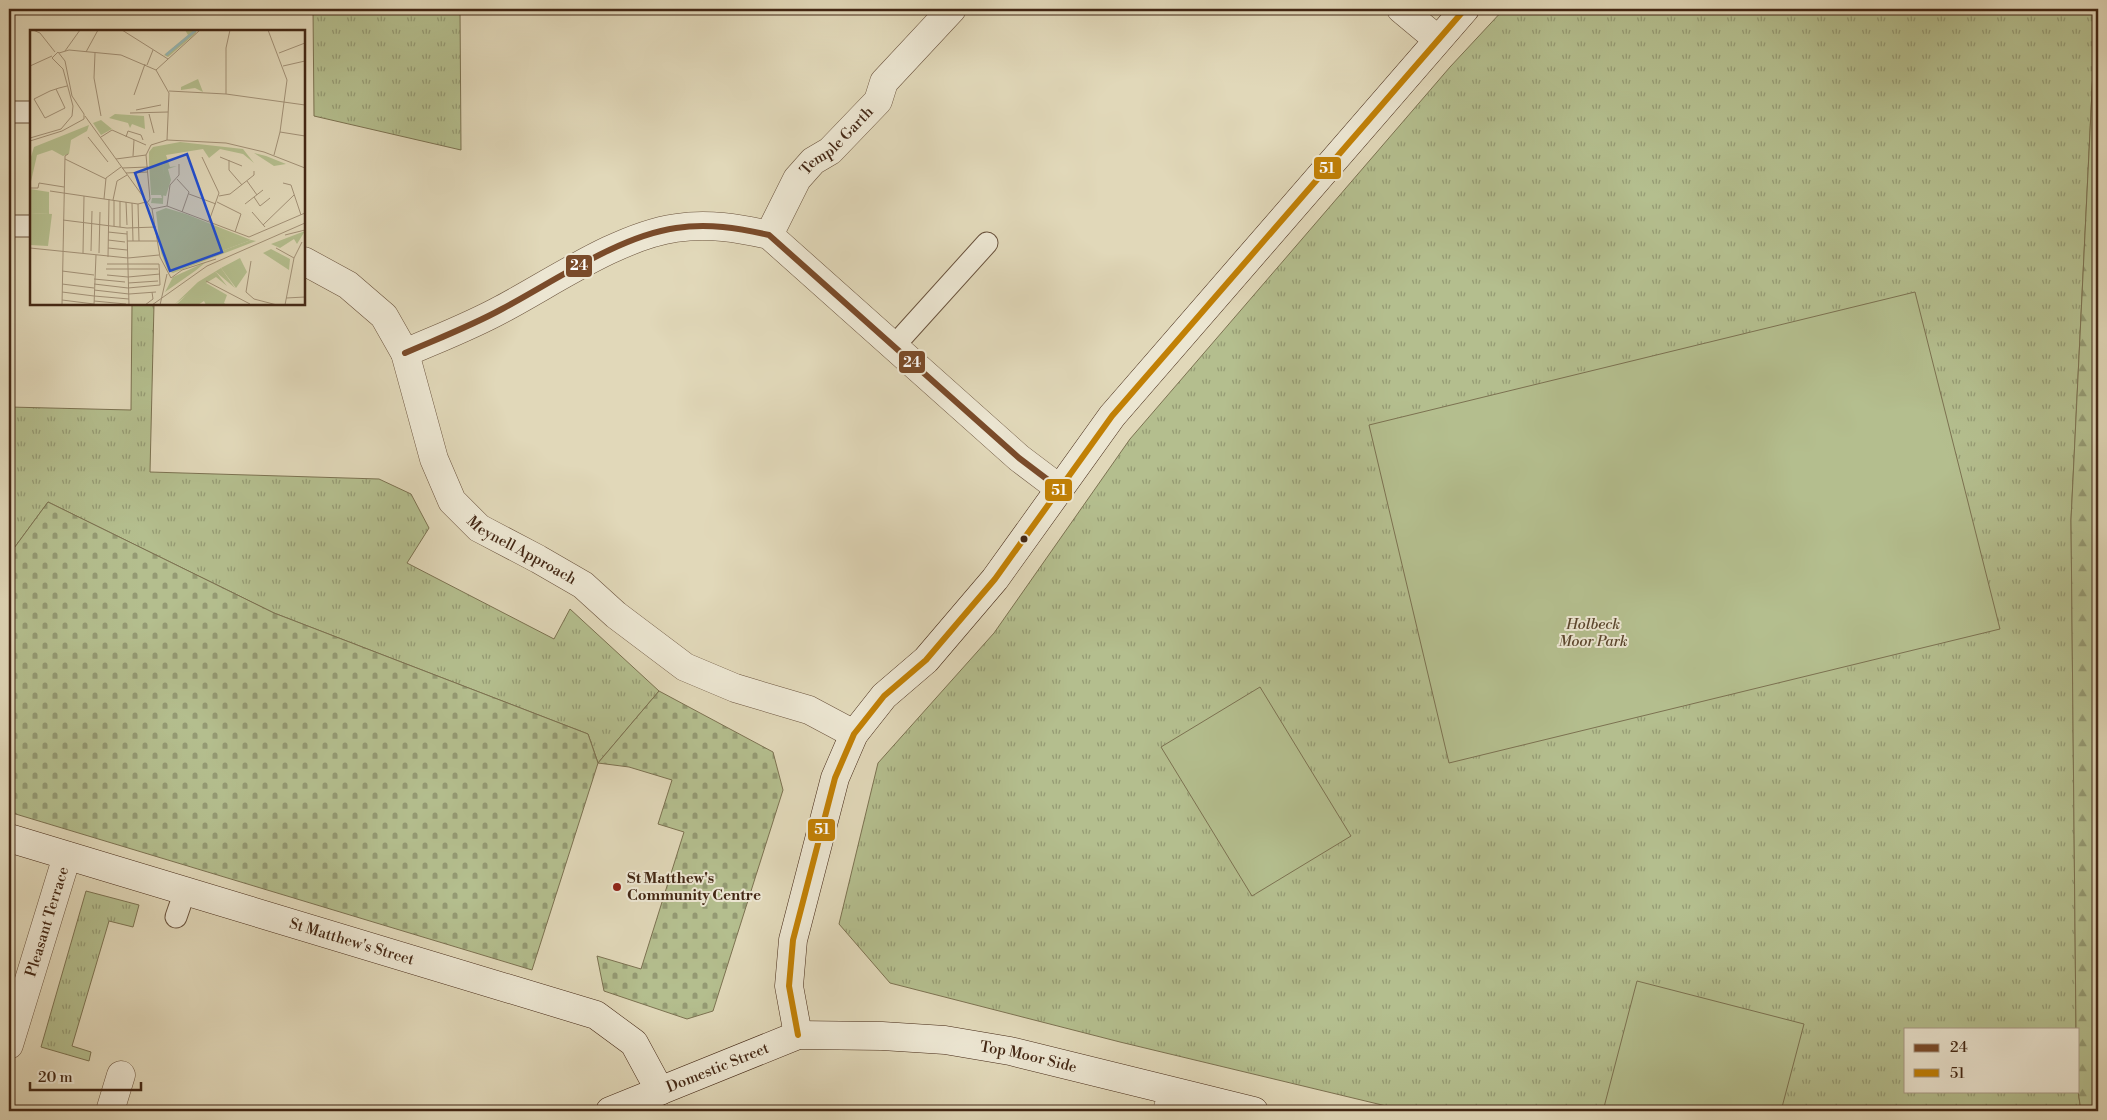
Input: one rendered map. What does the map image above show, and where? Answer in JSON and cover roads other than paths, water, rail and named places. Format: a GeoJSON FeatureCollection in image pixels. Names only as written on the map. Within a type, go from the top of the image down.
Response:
{"type":"FeatureCollection","features":[{"type":"Feature","properties":{"kind":"street","name":"Temple Garth"},"geometry":{"type":"LineString","coordinates":[[770,235],[797,179],[813,161],[830,152],[878,101],[884,82],[952,9]]}},
{"type":"Feature","properties":{"kind":"street"},"geometry":{"type":"LineString","coordinates":[[1401,9],[1437,39]]}},
{"type":"Feature","properties":{"kind":"street"},"geometry":{"type":"LineString","coordinates":[[798,1035],[789,986],[794,940],[835,778],[854,734],[884,696],[926,660],[996,579],[1112,416],[1464,9]]}},
{"type":"Feature","properties":{"kind":"street"},"geometry":{"type":"LineString","coordinates":[[405,353],[500,310],[591,260],[644,236],[676,228],[707,226],[738,228],[770,235],[1020,458],[1060,489]]}},
{"type":"Feature","properties":{"kind":"street","name":"Meynell Approach"},"geometry":{"type":"LineString","coordinates":[[305,262],[348,286],[384,316],[405,353],[434,459],[452,501],[479,528],[583,585],[616,614],[685,667],[734,688],[809,710],[854,734]]}},
{"type":"Feature","properties":{"kind":"street","name":"St Matthew's Street"},"geometry":{"type":"LineString","coordinates":[[9,838],[596,1015],[634,1043],[660,1091]]}},
{"type":"Feature","properties":{"kind":"street","name":"Pleasant Terrace"},"geometry":{"type":"LineString","coordinates":[[9,1045],[67,856]]}},
{"type":"Feature","properties":{"kind":"street","name":"Domestic Street"},"geometry":{"type":"LineString","coordinates":[[620,1110],[660,1091],[798,1035]]}},
{"type":"Feature","properties":{"kind":"street","name":"Top Moor Side"},"geometry":{"type":"LineString","coordinates":[[798,1035],[882,1036],[946,1040],[1010,1051],[1170,1101],[1254,1111]]}},
{"type":"Feature","properties":{"kind":"street"},"geometry":{"type":"LineString","coordinates":[[110,1111],[121,1075]]}},
{"type":"Feature","properties":{"kind":"lane"},"geometry":{"type":"LineString","coordinates":[[9,112],[30,112]]}},
{"type":"Feature","properties":{"kind":"lane"},"geometry":{"type":"LineString","coordinates":[[9,226],[30,226]]}},
{"type":"Feature","properties":{"kind":"lane"},"geometry":{"type":"LineString","coordinates":[[894,346],[987,243]]}},
{"type":"Feature","properties":{"kind":"lane"},"geometry":{"type":"LineString","coordinates":[[176,917],[185,890]]}},
{"type":"Feature","properties":{"kind":"place","name":"St Matthew's Community Centre"},"geometry":{"type":"Point","coordinates":[617,887]}},
{"type":"Feature","properties":{"kind":"park label","name":"Holbeck Moor Park"},"geometry":{"type":"Point","coordinates":[1593,632]}}]}
